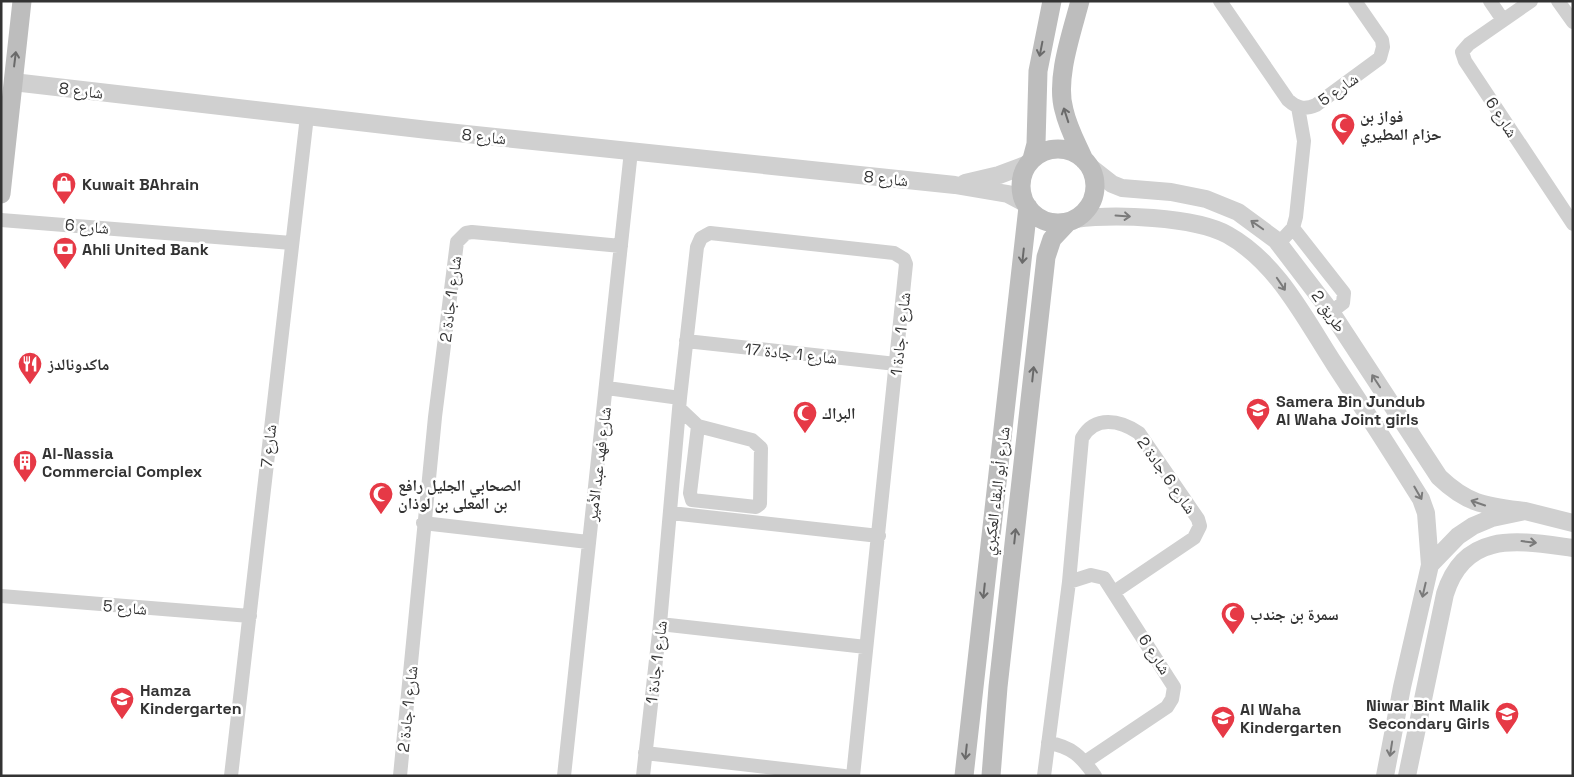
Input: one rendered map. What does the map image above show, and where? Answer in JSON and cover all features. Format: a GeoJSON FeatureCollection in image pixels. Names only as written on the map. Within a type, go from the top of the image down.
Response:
{"type":"FeatureCollection","features":[{"type":"Feature","properties":{"kind":"main road"},"geometry":{"type":"LineString","coordinates":[[1,194],[22,1]]}},
{"type":"Feature","properties":{"kind":"main road"},"geometry":{"type":"LineString","coordinates":[[1052,1],[1038,71],[1036,144],[1021,183],[1026,205],[1039,218],[1048,222],[1071,220],[1089,207],[1093,197],[1094,182],[1063,109],[1062,85],[1070,38],[1080,1]]}},
{"type":"Feature","properties":{"kind":"main road"},"geometry":{"type":"LineString","coordinates":[[1030,162],[1048,150],[1060,149],[1072,152],[1087,163]]}},
{"type":"Feature","properties":{"kind":"main road","name":"شارع أبو البقاء العكبري"},"geometry":{"type":"LineString","coordinates":[[964,776],[1026,205]]}},
{"type":"Feature","properties":{"kind":"main road","name":"شارع أبو البقاء العكبري"},"geometry":{"type":"LineString","coordinates":[[991,776],[995,745],[998,687],[1046,257],[1052,239],[1071,220]]}},
{"type":"Feature","properties":{"kind":"main road"},"geometry":{"type":"LineString","coordinates":[[988,559],[993,556],[998,557],[1003,563],[995,666],[998,687]]}},
{"type":"Feature","properties":{"kind":"street","name":"شارع 5"},"geometry":{"type":"LineString","coordinates":[[1220,1],[1288,100],[1298,108],[1316,105],[1380,58],[1383,47],[1382,40],[1355,1]]}},
{"type":"Feature","properties":{"kind":"street"},"geometry":{"type":"LineString","coordinates":[[1490,1],[1503,20]]}},
{"type":"Feature","properties":{"kind":"street","name":"شارع 6"},"geometry":{"type":"LineString","coordinates":[[1531,1],[1469,44],[1462,52],[1463,57],[1573,224]]}},
{"type":"Feature","properties":{"kind":"street"},"geometry":{"type":"LineString","coordinates":[[1558,1],[1573,22]]}},
{"type":"Feature","properties":{"kind":"street","name":"شارع 8"},"geometry":{"type":"LineString","coordinates":[[13,82],[307,116],[955,185],[1008,194],[1026,205]]}},
{"type":"Feature","properties":{"kind":"street"},"geometry":{"type":"LineString","coordinates":[[1279,243],[1293,228],[1296,217],[1304,141],[1298,108]]}},
{"type":"Feature","properties":{"kind":"street","name":"شارع 7"},"geometry":{"type":"LineString","coordinates":[[231,776],[307,116]]}},
{"type":"Feature","properties":{"kind":"street","name":"شارع فهد عبد الأمير"},"geometry":{"type":"LineString","coordinates":[[564,776],[632,151]]}},
{"type":"Feature","properties":{"kind":"street","name":"شارع 8"},"geometry":{"type":"LineString","coordinates":[[955,185],[999,175],[1030,162]]}},
{"type":"Feature","properties":{"kind":"street","name":"طريق 2"},"geometry":{"type":"LineString","coordinates":[[1087,163],[1112,184],[1122,188],[1171,192],[1206,199],[1230,209],[1259,226],[1279,243],[1331,312],[1416,444],[1439,477],[1454,492],[1478,504],[1525,511],[1573,523]]}},
{"type":"Feature","properties":{"kind":"street","name":"طريق 2"},"geometry":{"type":"LineString","coordinates":[[1071,220],[1101,215],[1208,226],[1227,235],[1258,256],[1272,270],[1311,327],[1421,499],[1426,513],[1430,565],[1402,687],[1385,776]]}},
{"type":"Feature","properties":{"kind":"street","name":"شارع 6"},"geometry":{"type":"LineString","coordinates":[[1,220],[292,243]]}},
{"type":"Feature","properties":{"kind":"street"},"geometry":{"type":"LineString","coordinates":[[1293,228],[1344,293],[1343,303],[1331,312],[1321,308],[1316,310],[1310,317],[1311,327]]}},
{"type":"Feature","properties":{"kind":"street","name":"شارع 1 جادة 2"},"geometry":{"type":"LineString","coordinates":[[400,776],[424,522],[456,248],[460,237],[472,232],[621,246]]}},
{"type":"Feature","properties":{"kind":"street","name":"شارع 1 جادة 1"},"geometry":{"type":"LineString","coordinates":[[643,776],[671,513],[686,341],[698,247],[705,235],[710,234],[885,252],[899,255],[906,264],[907,269],[853,776]]}},
{"type":"Feature","properties":{"kind":"street","name":"شارع 1 جادة 17"},"geometry":{"type":"LineString","coordinates":[[686,341],[896,364]]}},
{"type":"Feature","properties":{"kind":"street"},"geometry":{"type":"LineString","coordinates":[[607,388],[680,404],[698,426],[752,440],[761,448],[760,504],[756,507],[692,500],[690,492],[698,426]]}},
{"type":"Feature","properties":{"kind":"street","name":"شارع 6 جادة 2"},"geometry":{"type":"LineString","coordinates":[[1069,582],[1082,438],[1094,424],[1114,422],[1131,427],[1145,440],[1200,526],[1194,538],[1114,592]]}},
{"type":"Feature","properties":{"kind":"street"},"geometry":{"type":"LineString","coordinates":[[1395,457],[1407,459],[1414,455],[1416,444]]}},
{"type":"Feature","properties":{"kind":"street","name":"طريق 2"},"geometry":{"type":"LineString","coordinates":[[1430,565],[1458,536],[1473,526],[1492,518],[1525,511]]}},
{"type":"Feature","properties":{"kind":"street"},"geometry":{"type":"LineString","coordinates":[[671,513],[879,536]]}},
{"type":"Feature","properties":{"kind":"street"},"geometry":{"type":"LineString","coordinates":[[424,522],[588,542]]}},
{"type":"Feature","properties":{"kind":"street"},"geometry":{"type":"LineString","coordinates":[[1407,776],[1423,694],[1450,580],[1456,570],[1474,552],[1501,542],[1521,541],[1573,548]]}},
{"type":"Feature","properties":{"kind":"street","name":"شارع 6"},"geometry":{"type":"LineString","coordinates":[[1069,582],[1091,575],[1104,578],[1171,680],[1174,691],[1167,707],[1085,762]]}},
{"type":"Feature","properties":{"kind":"street"},"geometry":{"type":"LineString","coordinates":[[1044,776],[1069,582]]}},
{"type":"Feature","properties":{"kind":"street","name":"شارع 5"},"geometry":{"type":"LineString","coordinates":[[1,596],[250,616]]}},
{"type":"Feature","properties":{"kind":"street"},"geometry":{"type":"LineString","coordinates":[[660,624],[866,648]]}},
{"type":"Feature","properties":{"kind":"street"},"geometry":{"type":"LineString","coordinates":[[1414,632],[1419,644],[1422,646],[1427,646],[1436,639]]}},
{"type":"Feature","properties":{"kind":"street"},"geometry":{"type":"LineString","coordinates":[[1402,687],[1411,682],[1416,683],[1423,694]]}},
{"type":"Feature","properties":{"kind":"street"},"geometry":{"type":"LineString","coordinates":[[1048,743],[1072,749],[1095,776]]}},
{"type":"Feature","properties":{"kind":"street"},"geometry":{"type":"LineString","coordinates":[[995,745],[1001,776]]}},
{"type":"Feature","properties":{"kind":"street"},"geometry":{"type":"LineString","coordinates":[[645,753],[844,776]]}},
{"type":"Feature","properties":{"kind":"place","name":"فواز بن حزام المطيري"},"geometry":{"type":"Point","coordinates":[1343,146]}},
{"type":"Feature","properties":{"kind":"place","name":"Kuwait BAhrain"},"geometry":{"type":"Point","coordinates":[64,205]}},
{"type":"Feature","properties":{"kind":"place","name":"Ahli United Bank"},"geometry":{"type":"Point","coordinates":[65,270]}},
{"type":"Feature","properties":{"kind":"place","name":"ماكدونالدز"},"geometry":{"type":"Point","coordinates":[30,385]}},
{"type":"Feature","properties":{"kind":"place","name":"Samera Bin Jundub Al Waha Joint girls"},"geometry":{"type":"Point","coordinates":[1258,431]}},
{"type":"Feature","properties":{"kind":"place","name":"البراك"},"geometry":{"type":"Point","coordinates":[805,434]}},
{"type":"Feature","properties":{"kind":"place","name":"Al-Nassia Commercial Complex"},"geometry":{"type":"Point","coordinates":[25,483]}},
{"type":"Feature","properties":{"kind":"place","name":"الصحابي الجليل رافع بن المعلى بن لوذان"},"geometry":{"type":"Point","coordinates":[381,515]}},
{"type":"Feature","properties":{"kind":"place","name":"سمرة بن جندب"},"geometry":{"type":"Point","coordinates":[1233,635]}},
{"type":"Feature","properties":{"kind":"place","name":"Hamza Kindergarten"},"geometry":{"type":"Point","coordinates":[122,720]}},
{"type":"Feature","properties":{"kind":"place","name":"Niwar Bint Malik Secondary Girls"},"geometry":{"type":"Point","coordinates":[1507,735]}},
{"type":"Feature","properties":{"kind":"place","name":"Al Waha Kindergarten"},"geometry":{"type":"Point","coordinates":[1223,739]}}]}
